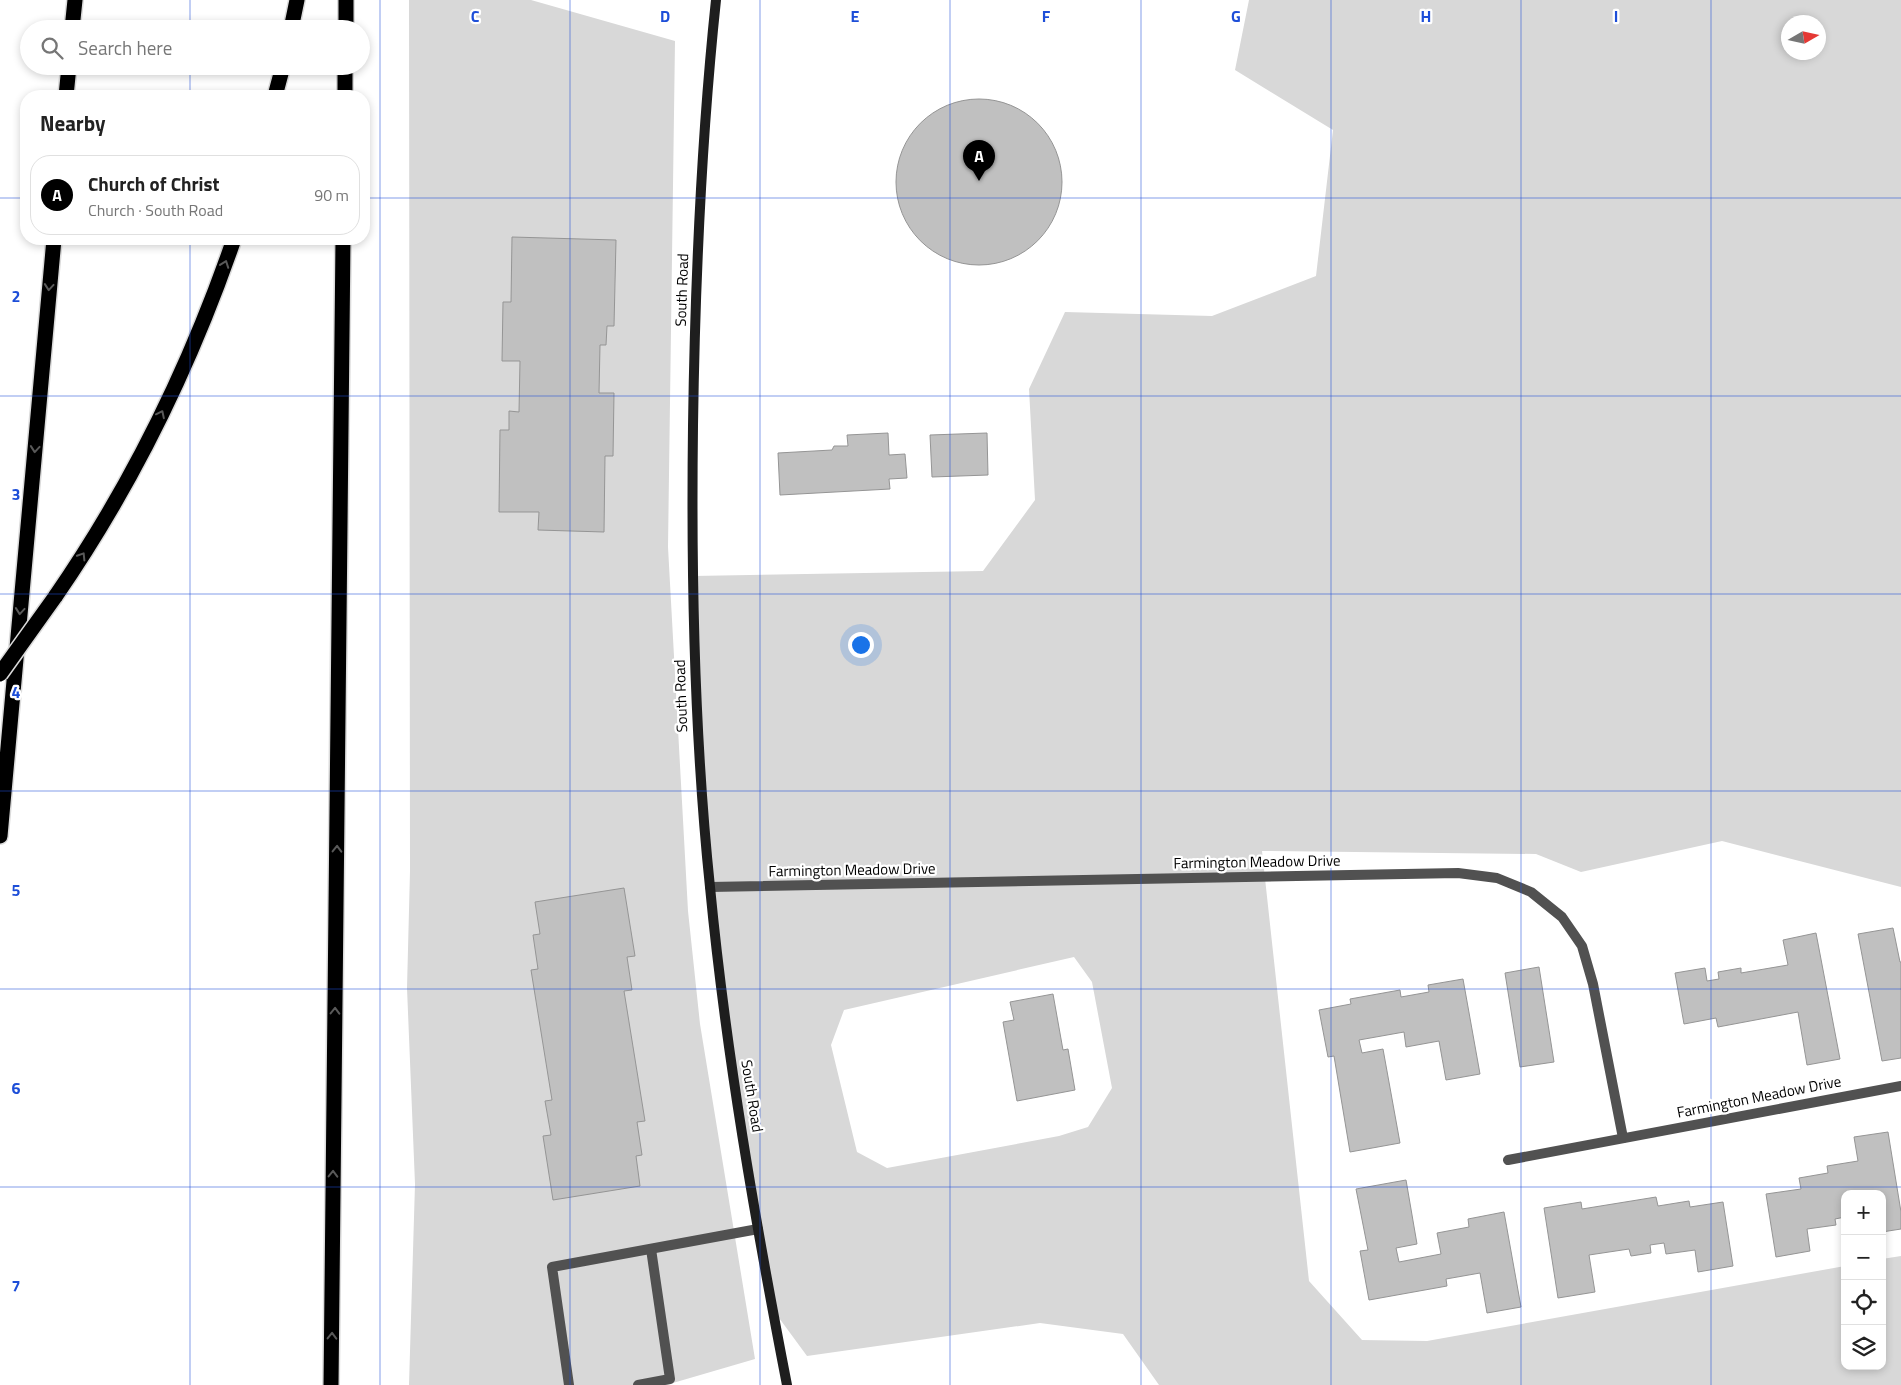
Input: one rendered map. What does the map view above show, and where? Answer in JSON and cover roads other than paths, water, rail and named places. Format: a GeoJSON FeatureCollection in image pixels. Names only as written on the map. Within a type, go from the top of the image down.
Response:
{"type":"FeatureCollection","features":[{"type":"Feature","properties":{"kind":"highway"},"geometry":{"type":"LineString","coordinates":[[73,20],[75,0]]}},
{"type":"Feature","properties":{"kind":"highway"},"geometry":{"type":"LineString","coordinates":[[293,20],[297,0]]}},
{"type":"Feature","properties":{"kind":"highway"},"geometry":{"type":"LineString","coordinates":[[346,0],[346,20]]}},
{"type":"Feature","properties":{"kind":"highway"},"geometry":{"type":"LineString","coordinates":[[67,90],[68,75]]}},
{"type":"Feature","properties":{"kind":"highway"},"geometry":{"type":"LineString","coordinates":[[277,90],[281,75]]}},
{"type":"Feature","properties":{"kind":"highway"},"geometry":{"type":"LineString","coordinates":[[345,75],[345,90]]}},
{"type":"Feature","properties":{"kind":"highway"},"geometry":{"type":"LineString","coordinates":[[0,836],[53,245]]}},
{"type":"Feature","properties":{"kind":"highway"},"geometry":{"type":"LineString","coordinates":[[0,674],[55,597],[100,526],[161,414],[207,311],[232,245]]}},
{"type":"Feature","properties":{"kind":"highway"},"geometry":{"type":"LineString","coordinates":[[331,1385],[343,245]]}},
{"type":"Feature","properties":{"kind":"main road","name":"South Road"},"geometry":{"type":"LineString","coordinates":[[716,0],[707,87],[694,346],[693,611],[698,750],[710,887],[726,1024],[771,1307],[788,1385]]}},
{"type":"Feature","properties":{"kind":"street","name":"Farmington Meadow Drive"},"geometry":{"type":"LineString","coordinates":[[710,887],[1458,873],[1497,878],[1531,892],[1562,917],[1582,946],[1593,984],[1623,1138]]}},
{"type":"Feature","properties":{"kind":"street","name":"Farmington Meadow Drive"},"geometry":{"type":"LineString","coordinates":[[1508,1160],[1901,1086]]}},
{"type":"Feature","properties":{"kind":"street"},"geometry":{"type":"LineString","coordinates":[[570,1385],[552,1267],[758,1230]]}},
{"type":"Feature","properties":{"kind":"street"},"geometry":{"type":"LineString","coordinates":[[638,1385],[670,1379],[651,1249]]}},
{"type":"Feature","properties":{"kind":"place","name":"Church of Christ"},"geometry":{"type":"Point","coordinates":[979,181]}}]}
